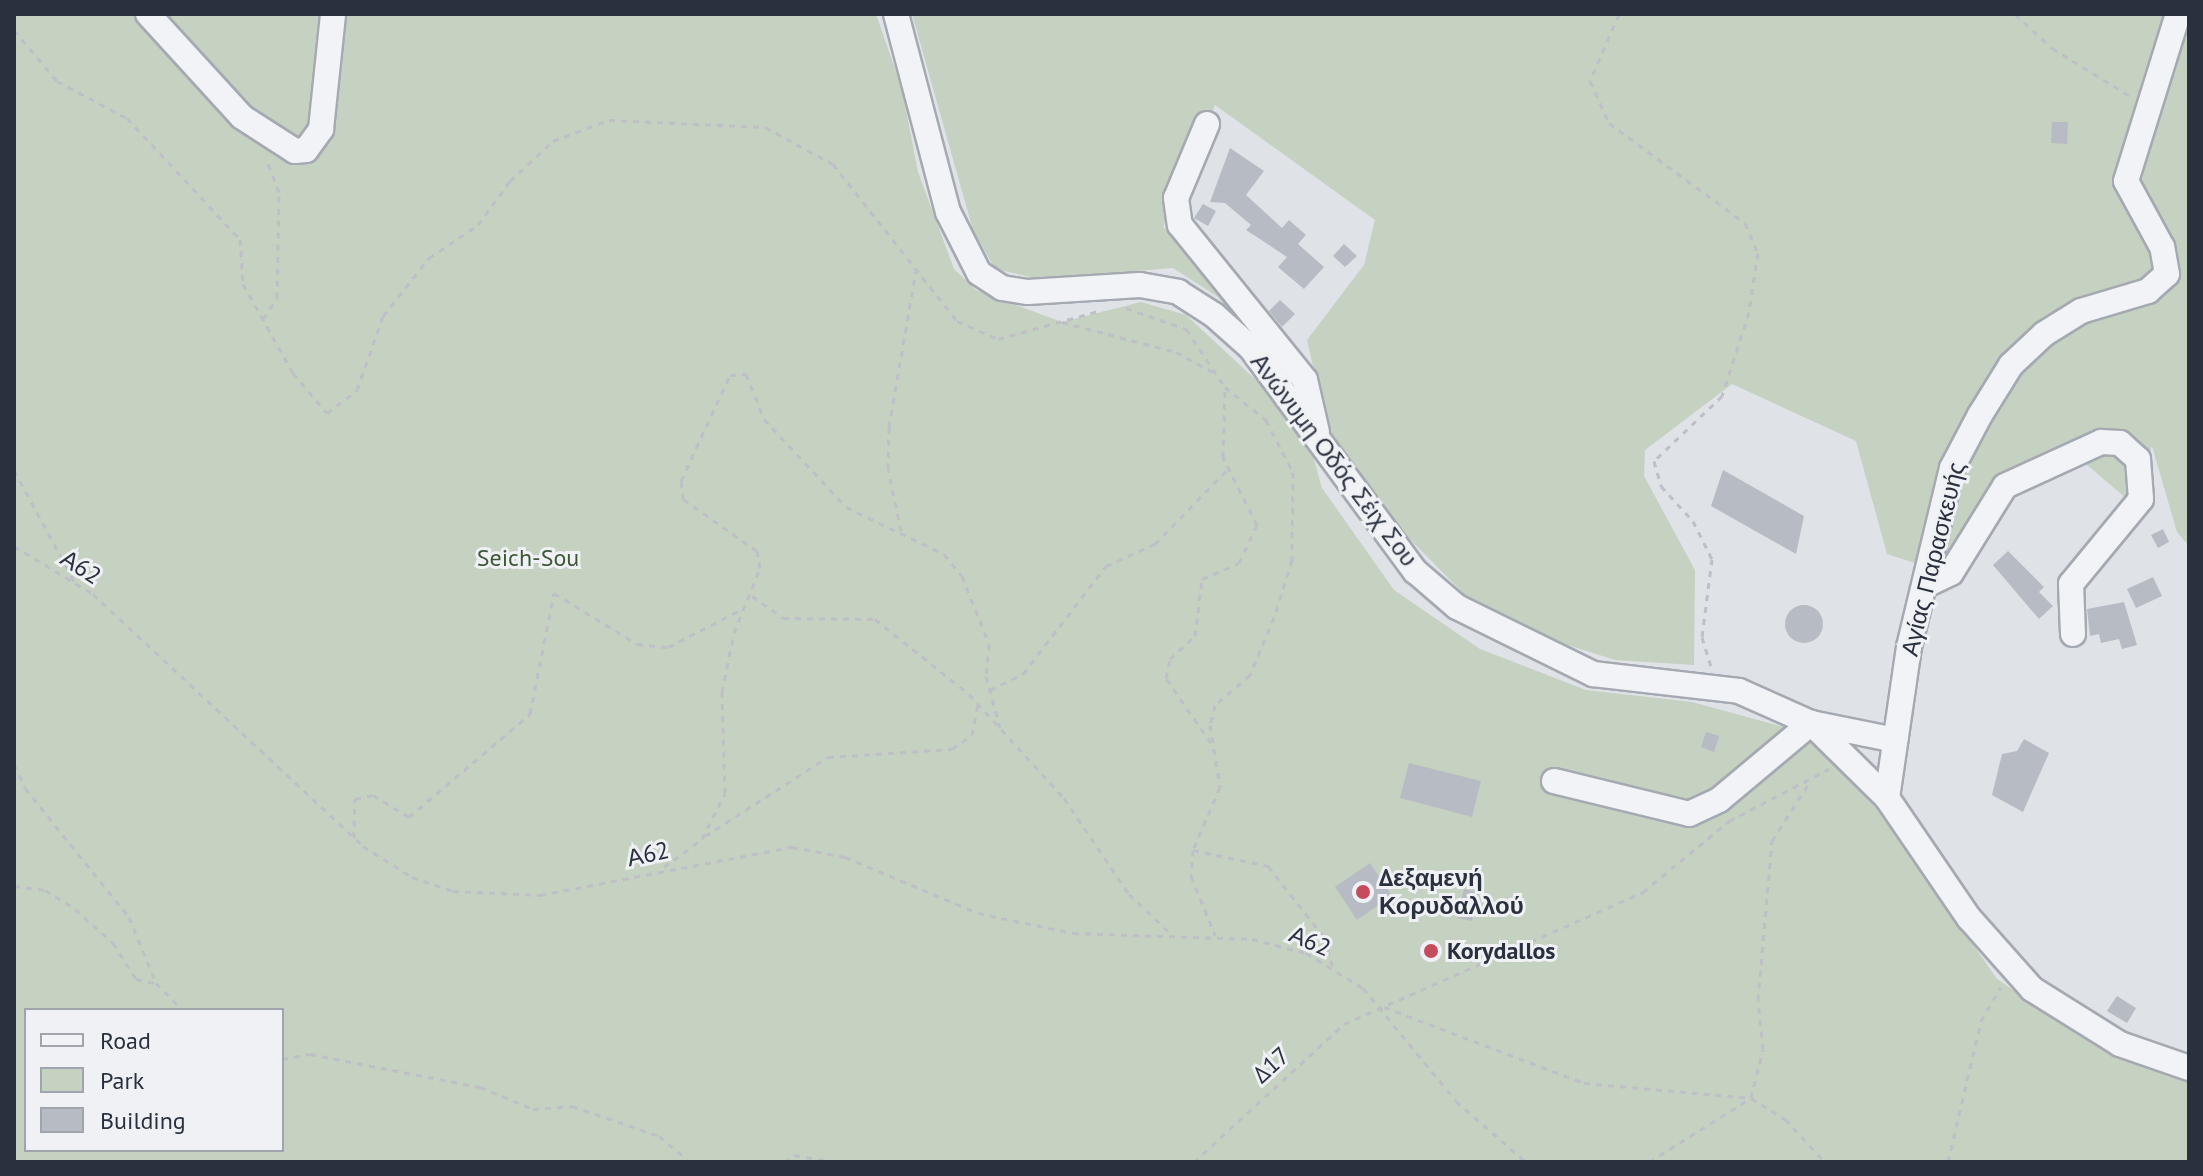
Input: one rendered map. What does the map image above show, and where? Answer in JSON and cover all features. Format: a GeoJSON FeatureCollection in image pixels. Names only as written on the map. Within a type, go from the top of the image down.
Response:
{"type":"FeatureCollection","features":[{"type":"Feature","properties":{"kind":"street"},"geometry":{"type":"LineString","coordinates":[[148,14],[274,143],[295,151],[316,141],[333,14]]}},
{"type":"Feature","properties":{"kind":"street","name":"Ανώνυμη Οδός Σέιχ Σου"},"geometry":{"type":"LineString","coordinates":[[896,14],[948,212],[979,273],[1002,288],[1028,292],[1140,285],[1178,292],[1251,348],[1415,571],[1457,607],[1593,674],[1721,687],[1811,723],[1887,798],[2011,969],[2120,1044],[2189,1068]]}},
{"type":"Feature","properties":{"kind":"street","name":"Αγίας Παρασκευής"},"geometry":{"type":"LineString","coordinates":[[1887,798],[1924,586],[1952,468],[2011,365],[2081,311],[2148,291],[2167,274],[2162,247],[2126,181],[2154,110],[2178,14]]}},
{"type":"Feature","properties":{"kind":"street"},"geometry":{"type":"LineString","coordinates":[[1207,124],[1176,198],[1180,225],[1305,380],[1318,438]]}},
{"type":"Feature","properties":{"kind":"street"},"geometry":{"type":"LineString","coordinates":[[1924,586],[1951,573],[2005,486],[2101,442],[2120,443],[2138,459],[2141,499],[2071,584],[2073,634]]}},
{"type":"Feature","properties":{"kind":"street"},"geometry":{"type":"LineString","coordinates":[[1554,781],[1678,813],[1704,810],[1811,723],[1895,740]]}},
{"type":"Feature","properties":{"kind":"path"},"geometry":{"type":"LineString","coordinates":[[1619,14],[1590,81],[1609,123],[1745,223],[1758,253],[1722,396],[1654,461],[1661,486],[1693,521],[1712,559],[1702,637],[1721,687]]}},
{"type":"Feature","properties":{"kind":"path"},"geometry":{"type":"LineString","coordinates":[[2015,14],[2052,48],[2154,110]]}},
{"type":"Feature","properties":{"kind":"path"},"geometry":{"type":"LineString","coordinates":[[14,30],[57,81],[127,118],[188,177],[240,239],[243,284],[327,413],[357,390],[383,316],[429,258],[478,225],[510,181],[553,141],[609,120],[765,127],[833,164],[875,207],[916,271],[957,321],[998,339],[1096,310],[1154,312],[1186,329],[1225,387],[1222,444],[1229,468],[1257,525],[1239,563],[1202,579],[1195,636],[1170,659],[1166,678],[1212,745]]}},
{"type":"Feature","properties":{"kind":"path"},"geometry":{"type":"LineString","coordinates":[[263,319],[277,298],[279,192],[266,159],[274,143]]}},
{"type":"Feature","properties":{"kind":"path"},"geometry":{"type":"LineString","coordinates":[[901,531],[888,469],[889,427],[916,271]]}},
{"type":"Feature","properties":{"kind":"path"},"geometry":{"type":"LineString","coordinates":[[1062,322],[1176,352],[1221,378]]}},
{"type":"Feature","properties":{"kind":"path"},"geometry":{"type":"LineString","coordinates":[[702,839],[725,793],[722,692],[742,609],[752,596],[757,551],[683,499],[681,481],[730,375],[746,374],[764,419],[846,507],[944,554],[962,576],[989,644],[990,690],[1000,728]]}},
{"type":"Feature","properties":{"kind":"path"},"geometry":{"type":"LineString","coordinates":[[1215,935],[1198,902],[1193,850],[1220,787],[1212,745],[1215,705],[1250,675],[1292,560],[1293,472],[1266,420],[1225,387]]}},
{"type":"Feature","properties":{"kind":"path"},"geometry":{"type":"LineString","coordinates":[[990,690],[1023,674],[1106,566],[1155,544],[1229,468]]}},
{"type":"Feature","properties":{"kind":"path"},"geometry":{"type":"LineString","coordinates":[[14,470],[75,583]]}},
{"type":"Feature","properties":{"kind":"path","name":"Α62"},"geometry":{"type":"LineString","coordinates":[[14,546],[75,583],[354,838],[412,877],[453,891],[540,895],[792,847],[845,857],[978,913],[1073,933],[1215,935],[1306,953],[1380,1005]]}},
{"type":"Feature","properties":{"kind":"path"},"geometry":{"type":"LineString","coordinates":[[354,838],[355,799],[373,795],[409,817],[530,714],[554,593],[637,644],[668,647],[742,609]]}},
{"type":"Feature","properties":{"kind":"path"},"geometry":{"type":"LineString","coordinates":[[752,596],[783,618],[875,619],[978,704],[1064,798],[1129,894],[1171,934]]}},
{"type":"Feature","properties":{"kind":"path"},"geometry":{"type":"LineString","coordinates":[[661,870],[702,839],[828,757],[952,749],[972,735],[978,704]]}},
{"type":"Feature","properties":{"kind":"path","name":"Δ17"},"geometry":{"type":"LineString","coordinates":[[1194,1162],[1344,1024],[1380,1005],[1643,892],[1729,821],[1850,759]]}},
{"type":"Feature","properties":{"kind":"path"},"geometry":{"type":"LineString","coordinates":[[14,764],[25,788],[129,917],[156,983],[181,1008]]}},
{"type":"Feature","properties":{"kind":"path"},"geometry":{"type":"LineString","coordinates":[[1649,1162],[1751,1098],[1763,1049],[1758,1000],[1772,841],[1813,778]]}},
{"type":"Feature","properties":{"kind":"path"},"geometry":{"type":"LineString","coordinates":[[1193,850],[1268,866],[1324,937],[1334,970]]}},
{"type":"Feature","properties":{"kind":"path"},"geometry":{"type":"LineString","coordinates":[[14,886],[45,890],[75,909],[113,943],[136,979],[156,983]]}},
{"type":"Feature","properties":{"kind":"path"},"geometry":{"type":"LineString","coordinates":[[1948,1162],[1981,1021],[2011,969]]}},
{"type":"Feature","properties":{"kind":"path"},"geometry":{"type":"LineString","coordinates":[[1380,1005],[1584,1083],[1751,1098],[1785,1119],[1825,1162]]}},
{"type":"Feature","properties":{"kind":"path"},"geometry":{"type":"LineString","coordinates":[[1380,1005],[1456,1101],[1526,1162]]}},
{"type":"Feature","properties":{"kind":"path"},"geometry":{"type":"LineString","coordinates":[[284,1059],[310,1054],[480,1087],[533,1109],[572,1106],[659,1136],[690,1162]]}},
{"type":"Feature","properties":{"kind":"path"},"geometry":{"type":"LineString","coordinates":[[784,1162],[794,1155],[834,1162]]}},
{"type":"Feature","properties":{"kind":"green space","name":"Seich-Sou"},"geometry":{"type":"Polygon","coordinates":[[[14,14],[876,14],[902,89],[918,172],[954,269],[976,290],[1062,322],[1141,302],[1186,315],[1257,381],[1311,449],[1322,488],[1394,590],[1480,649],[1586,690],[1692,702],[1809,734],[1889,823],[1997,979],[2084,1038],[2189,1082],[2189,1162],[14,1162],[14,14]]]}},
{"type":"Feature","properties":{"kind":"green space"},"geometry":{"type":"Polygon","coordinates":[[[912,14],[2189,14],[2189,546],[2177,532],[2152,446],[2128,500],[2078,457],[2024,482],[1964,579],[1887,554],[1856,441],[1732,384],[1645,450],[1644,476],[1695,570],[1694,665],[1615,660],[1555,641],[1466,596],[1403,532],[1330,439],[1307,340],[1364,265],[1375,220],[1215,105],[1163,227],[1225,283],[1310,409],[1218,297],[1173,268],[1040,279],[995,269],[973,230],[912,14]]]}},
{"type":"Feature","properties":{"kind":"building"},"geometry":{"type":"Polygon","coordinates":[[[2052,122],[2068,122],[2067,144],[2051,143],[2052,122]]]}},
{"type":"Feature","properties":{"kind":"building"},"geometry":{"type":"Polygon","coordinates":[[[1230,148],[1264,171],[1246,195],[1282,228],[1289,220],[1306,235],[1298,244],[1324,267],[1304,289],[1278,267],[1287,257],[1246,230],[1251,225],[1225,203],[1210,202],[1230,148]]]}},
{"type":"Feature","properties":{"kind":"building"},"geometry":{"type":"Polygon","coordinates":[[[1203,204],[1216,211],[1208,226],[1194,218],[1203,204]]]}},
{"type":"Feature","properties":{"kind":"building"},"geometry":{"type":"Polygon","coordinates":[[[1344,244],[1357,256],[1345,267],[1333,256],[1344,244]]]}},
{"type":"Feature","properties":{"kind":"building"},"geometry":{"type":"Polygon","coordinates":[[[1280,300],[1295,314],[1282,327],[1269,311],[1280,300]]]}},
{"type":"Feature","properties":{"kind":"building"},"geometry":{"type":"Polygon","coordinates":[[[1723,470],[1804,516],[1796,554],[1711,506],[1723,470]]]}},
{"type":"Feature","properties":{"kind":"building"},"geometry":{"type":"Polygon","coordinates":[[[2163,529],[2169,542],[2158,548],[2151,535],[2163,529]]]}},
{"type":"Feature","properties":{"kind":"building"},"geometry":{"type":"Polygon","coordinates":[[[2008,551],[2044,587],[2039,592],[2053,606],[2039,619],[1993,565],[2008,551]]]}},
{"type":"Feature","properties":{"kind":"building"},"geometry":{"type":"Polygon","coordinates":[[[2153,577],[2162,596],[2136,608],[2127,589],[2153,577]]]}},
{"type":"Feature","properties":{"kind":"building"},"geometry":{"type":"Polygon","coordinates":[[[2124,602],[2137,645],[2122,649],[2119,639],[2101,643],[2099,634],[2090,636],[2087,609],[2124,602]]]}},
{"type":"Feature","properties":{"kind":"building"},"geometry":{"type":"Polygon","coordinates":[[[1804,605],[1818,610],[1823,624],[1818,638],[1804,643],[1790,638],[1785,624],[1790,610],[1804,605]]]}},
{"type":"Feature","properties":{"kind":"building"},"geometry":{"type":"Polygon","coordinates":[[[1706,732],[1719,736],[1714,752],[1701,747],[1706,732]]]}},
{"type":"Feature","properties":{"kind":"building"},"geometry":{"type":"Polygon","coordinates":[[[2024,739],[2049,753],[2023,812],[1992,795],[2002,754],[2017,751],[2024,739]]]}},
{"type":"Feature","properties":{"kind":"building"},"geometry":{"type":"Polygon","coordinates":[[[1409,763],[1481,781],[1472,817],[1400,798],[1409,763]]]}},
{"type":"Feature","properties":{"kind":"building","name":"Δεξαμενή Κορυδαλλού"},"geometry":{"type":"Polygon","coordinates":[[[1370,863],[1392,896],[1357,920],[1335,887],[1370,863]]]}},
{"type":"Feature","properties":{"kind":"building"},"geometry":{"type":"Polygon","coordinates":[[[1464,889],[1479,893],[1472,921],[1457,918],[1464,889]]]}},
{"type":"Feature","properties":{"kind":"building"},"geometry":{"type":"Polygon","coordinates":[[[2117,996],[2136,1008],[2127,1023],[2107,1011],[2117,996]]]}},
{"type":"Feature","properties":{"kind":"place","name":"Δεξαμενή Κορυδαλλού"},"geometry":{"type":"Point","coordinates":[1363,892]}},
{"type":"Feature","properties":{"kind":"place","name":"Korydallos"},"geometry":{"type":"Point","coordinates":[1431,951]}}]}
